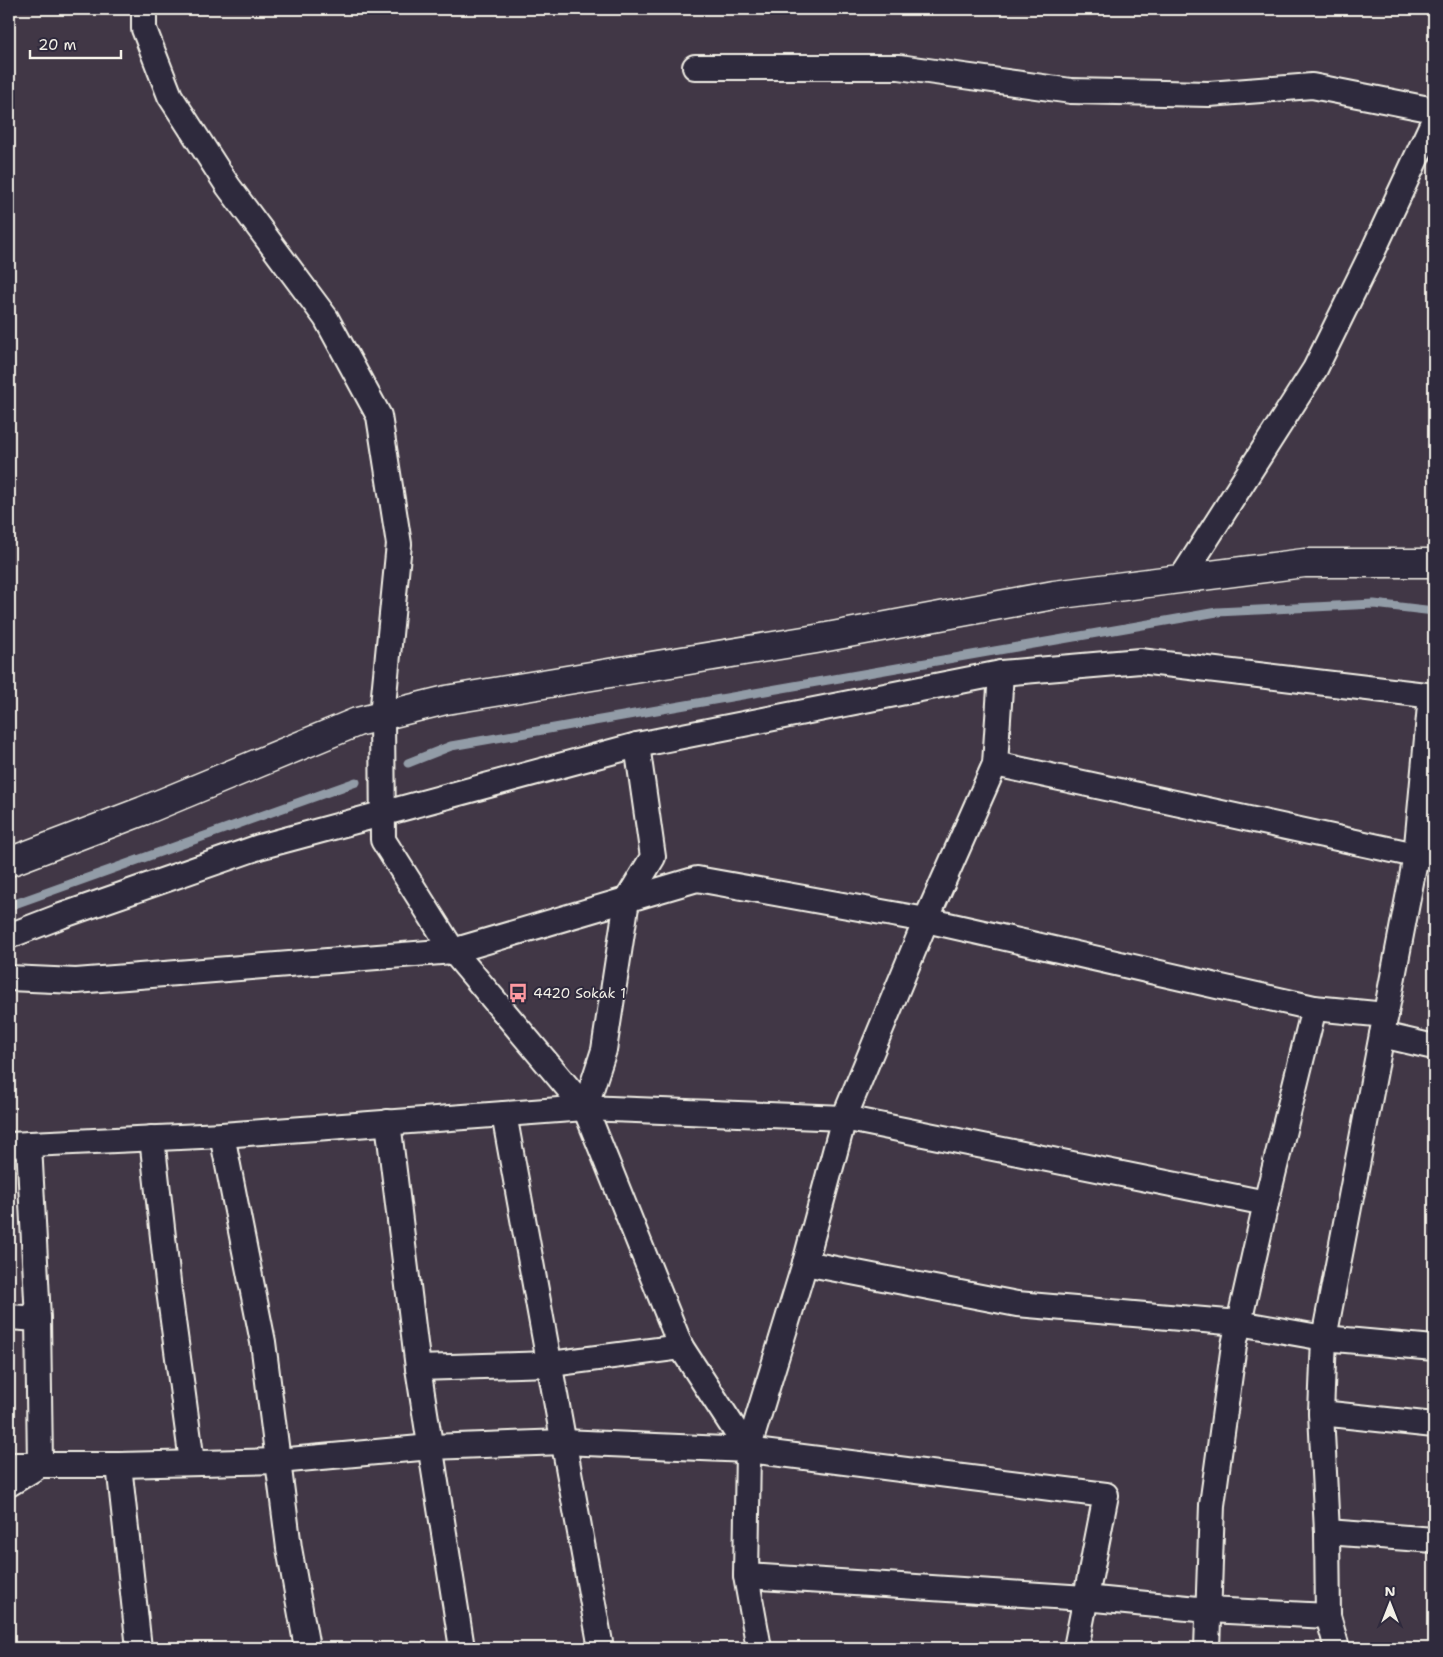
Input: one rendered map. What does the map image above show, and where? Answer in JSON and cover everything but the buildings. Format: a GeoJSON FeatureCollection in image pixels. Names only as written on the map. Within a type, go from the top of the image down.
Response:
{"type":"FeatureCollection","features":[{"type":"Feature","properties":{"kind":"street"},"geometry":{"type":"LineString","coordinates":[[144,9],[144,29],[170,96],[228,186],[326,318],[379,416],[399,544],[382,715],[383,840],[453,951],[585,1108],[682,1347],[748,1450]]}},
{"type":"Feature","properties":{"kind":"street"},"geometry":{"type":"LineString","coordinates":[[695,67],[899,67],[1071,91],[1208,94],[1312,86],[1434,110]]}},
{"type":"Feature","properties":{"kind":"street"},"geometry":{"type":"LineString","coordinates":[[1181,579],[1315,368],[1434,120]]}},
{"type":"Feature","properties":{"kind":"street"},"geometry":{"type":"LineString","coordinates":[[9,862],[143,811],[358,722],[446,700],[816,639],[1054,595],[1304,563],[1434,563]]}},
{"type":"Feature","properties":{"kind":"street"},"geometry":{"type":"LineString","coordinates":[[9,936],[259,847],[637,745],[1001,673],[1140,662],[1432,695],[1425,857],[1384,1025],[1324,1338],[1321,1413],[1327,1532],[1328,1616],[1337,1648]]}},
{"type":"Feature","properties":{"kind":"street"},"geometry":{"type":"LineString","coordinates":[[758,1648],[746,1576],[748,1450],[805,1263],[844,1118],[926,920],[996,764],[1001,673]]}},
{"type":"Feature","properties":{"kind":"street"},"geometry":{"type":"LineString","coordinates":[[585,1108],[604,1050],[627,900],[653,857],[637,745]]}},
{"type":"Feature","properties":{"kind":"street"},"geometry":{"type":"LineString","coordinates":[[996,764],[1425,857]]}},
{"type":"Feature","properties":{"kind":"street"},"geometry":{"type":"LineString","coordinates":[[9,978],[76,981],[453,951],[697,879],[926,920],[1314,1008],[1384,1025],[1434,1047]]}},
{"type":"Feature","properties":{"kind":"street"},"geometry":{"type":"LineString","coordinates":[[1207,1648],[1212,1505],[1234,1345],[1266,1203],[1314,1008]]}},
{"type":"Feature","properties":{"kind":"street"},"geometry":{"type":"LineString","coordinates":[[40,1465],[38,1319],[19,1144],[222,1134],[585,1108],[844,1118],[1266,1203]]}},
{"type":"Feature","properties":{"kind":"street"},"geometry":{"type":"LineString","coordinates":[[504,1114],[551,1364],[563,1442],[601,1648]]}},
{"type":"Feature","properties":{"kind":"street"},"geometry":{"type":"LineString","coordinates":[[388,1122],[418,1368],[462,1648]]}},
{"type":"Feature","properties":{"kind":"street"},"geometry":{"type":"LineString","coordinates":[[222,1134],[263,1342],[289,1548],[307,1648]]}},
{"type":"Feature","properties":{"kind":"street"},"geometry":{"type":"LineString","coordinates":[[152,1138],[169,1291],[192,1462]]}},
{"type":"Feature","properties":{"kind":"street"},"geometry":{"type":"LineString","coordinates":[[805,1263],[1017,1304],[1239,1323],[1324,1338],[1434,1348]]}},
{"type":"Feature","properties":{"kind":"street"},"geometry":{"type":"LineString","coordinates":[[9,1317],[38,1319]]}},
{"type":"Feature","properties":{"kind":"street"},"geometry":{"type":"LineString","coordinates":[[418,1368],[551,1364],[682,1347]]}},
{"type":"Feature","properties":{"kind":"street"},"geometry":{"type":"LineString","coordinates":[[1321,1413],[1434,1425]]}},
{"type":"Feature","properties":{"kind":"street"},"geometry":{"type":"LineString","coordinates":[[9,1465],[119,1465],[278,1460],[431,1447],[563,1442],[748,1450],[1106,1495],[1076,1648]]}},
{"type":"Feature","properties":{"kind":"street"},"geometry":{"type":"LineString","coordinates":[[9,1484],[40,1465]]}},
{"type":"Feature","properties":{"kind":"street"},"geometry":{"type":"LineString","coordinates":[[119,1465],[139,1648]]}},
{"type":"Feature","properties":{"kind":"street"},"geometry":{"type":"LineString","coordinates":[[1327,1532],[1434,1540]]}},
{"type":"Feature","properties":{"kind":"street"},"geometry":{"type":"LineString","coordinates":[[746,1576],[1085,1598],[1208,1610],[1328,1616]]}},
{"type":"Feature","properties":{"kind":"waterway"},"geometry":{"type":"LineString","coordinates":[[408,763],[451,746],[1217,612],[1374,604],[1434,611]]}},
{"type":"Feature","properties":{"kind":"waterway"},"geometry":{"type":"LineString","coordinates":[[9,906],[356,782]]}},
{"type":"Feature","properties":{"kind":"place","name":"4420 Sokak 1"},"geometry":{"type":"Point","coordinates":[518,993]}}]}
